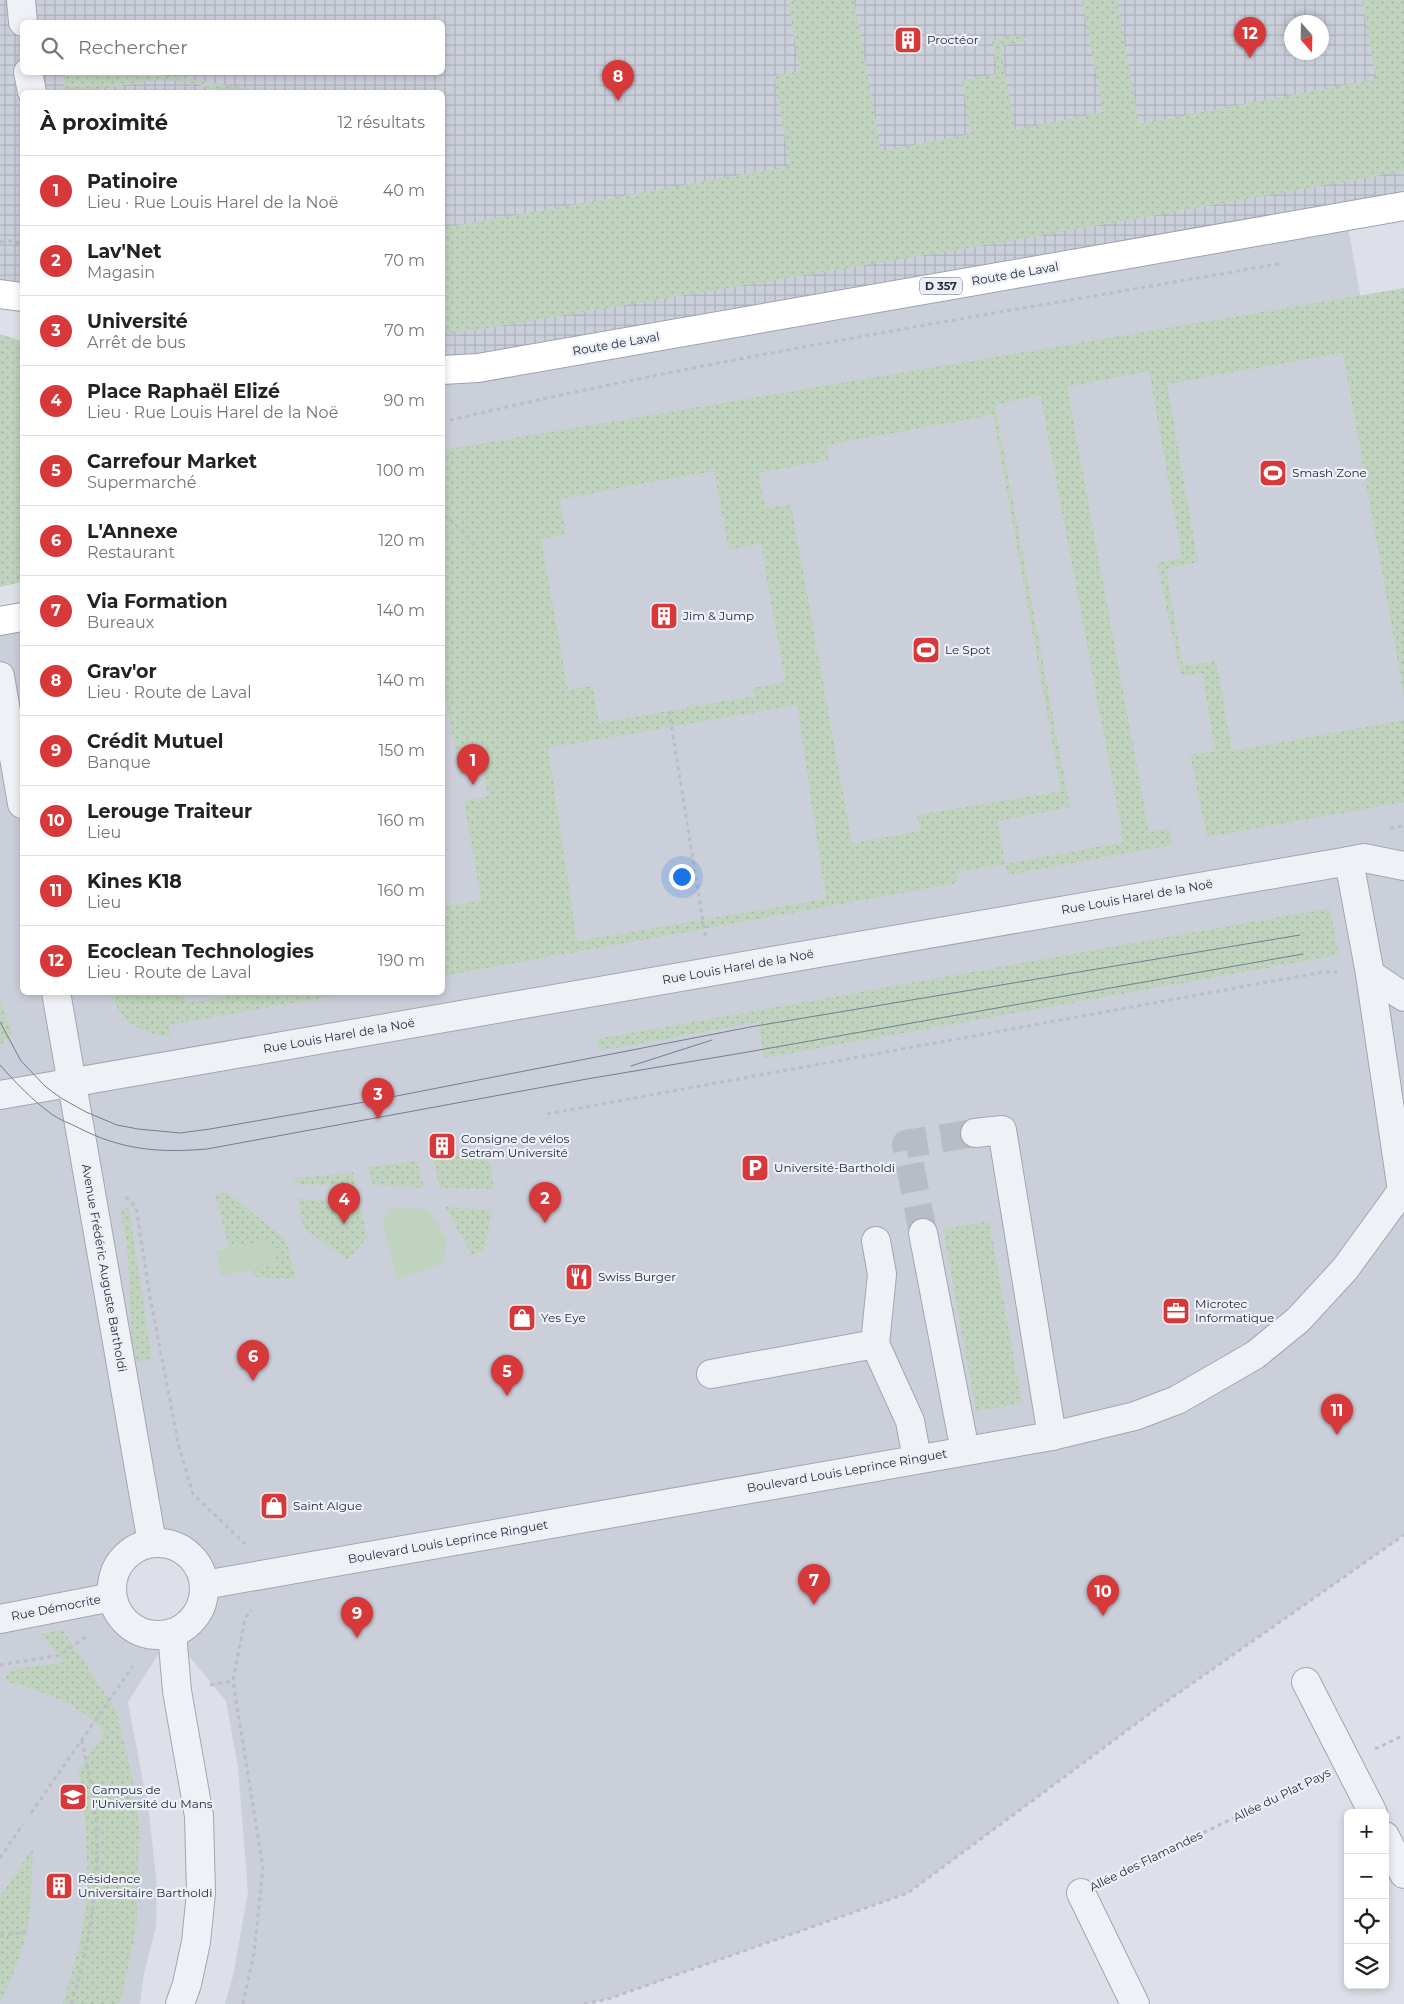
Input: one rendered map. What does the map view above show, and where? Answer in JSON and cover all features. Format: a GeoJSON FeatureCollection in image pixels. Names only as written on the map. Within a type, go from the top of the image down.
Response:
{"type":"FeatureCollection","features":[{"type":"Feature","properties":{"kind":"main road","name":"Route de Laval"},"geometry":{"type":"LineString","coordinates":[[445,377],[478,368],[1404,206]]}},
{"type":"Feature","properties":{"kind":"main road"},"geometry":{"type":"LineString","coordinates":[[0,294],[20,297]]}},
{"type":"Feature","properties":{"kind":"main road","name":"Route de Laval"},"geometry":{"type":"LineString","coordinates":[[445,370],[478,368]]}},
{"type":"Feature","properties":{"kind":"main road"},"geometry":{"type":"LineString","coordinates":[[0,621],[20,617]]}},
{"type":"Feature","properties":{"kind":"street"},"geometry":{"type":"LineString","coordinates":[[21,0],[23,20]]}},
{"type":"Feature","properties":{"kind":"street"},"geometry":{"type":"LineString","coordinates":[[29,75],[32,90]]}},
{"type":"Feature","properties":{"kind":"street"},"geometry":{"type":"LineString","coordinates":[[0,676],[20,792]]}},
{"type":"Feature","properties":{"kind":"street","name":"Rue Louis Harel de la Noë"},"geometry":{"type":"LineString","coordinates":[[0,1095],[1349,860],[1364,858],[1404,866]]}},
{"type":"Feature","properties":{"kind":"street"},"geometry":{"type":"LineString","coordinates":[[1349,860],[1370,974],[1403,1189]]}},
{"type":"Feature","properties":{"kind":"street"},"geometry":{"type":"LineString","coordinates":[[1370,974],[1404,997]]}},
{"type":"Feature","properties":{"kind":"street","name":"Avenue Frédéric Auguste Bartholdi"},"geometry":{"type":"LineString","coordinates":[[56,995],[152,1543]]}},
{"type":"Feature","properties":{"kind":"street"},"geometry":{"type":"LineString","coordinates":[[975,1133],[1002,1130],[1052,1436]]}},
{"type":"Feature","properties":{"kind":"street","name":"Boulevard Louis Leprince Ringuet"},"geometry":{"type":"LineString","coordinates":[[204,1585],[1052,1436],[1135,1416],[1168,1403],[1219,1378],[1255,1356],[1298,1320],[1345,1268],[1403,1189]]}},
{"type":"Feature","properties":{"kind":"street"},"geometry":{"type":"LineString","coordinates":[[923,1233],[965,1451]]}},
{"type":"Feature","properties":{"kind":"street"},"geometry":{"type":"LineString","coordinates":[[876,1241],[882,1274],[874,1344],[910,1421],[917,1459]]}},
{"type":"Feature","properties":{"kind":"street"},"geometry":{"type":"LineString","coordinates":[[711,1374],[874,1344]]}},
{"type":"Feature","properties":{"kind":"street"},"geometry":{"type":"LineString","coordinates":[[152,1543],[167,1544],[181,1549],[192,1558],[200,1570],[204,1585],[199,1609],[192,1620],[172,1634],[157,1636],[142,1633],[129,1626],[119,1615],[112,1598],[111,1586],[115,1570],[124,1557],[137,1548],[152,1543]]}},
{"type":"Feature","properties":{"kind":"street","name":"Rue Démocrite"},"geometry":{"type":"LineString","coordinates":[[0,1618],[112,1598]]}},
{"type":"Feature","properties":{"kind":"street"},"geometry":{"type":"LineString","coordinates":[[172,1634],[177,1691],[199,1816],[201,1893],[197,1932],[187,1984],[180,2004]]}},
{"type":"Feature","properties":{"kind":"street"},"geometry":{"type":"LineString","coordinates":[[1306,1682],[1371,1809]]}},
{"type":"Feature","properties":{"kind":"street"},"geometry":{"type":"LineString","coordinates":[[1389,1844],[1404,1874]]}},
{"type":"Feature","properties":{"kind":"street","name":"Allée des Flamandes"},"geometry":{"type":"LineString","coordinates":[[1081,1893],[1134,2004]]}},
{"type":"Feature","properties":{"kind":"path"},"geometry":{"type":"LineString","coordinates":[[0,242],[10,240],[20,243]]}},
{"type":"Feature","properties":{"kind":"path"},"geometry":{"type":"LineString","coordinates":[[445,421],[553,396],[745,358],[1286,262]]}},
{"type":"Feature","properties":{"kind":"path"},"geometry":{"type":"LineString","coordinates":[[445,518],[452,521],[477,547]]}},
{"type":"Feature","properties":{"kind":"path"},"geometry":{"type":"LineString","coordinates":[[669,711],[706,945]]}},
{"type":"Feature","properties":{"kind":"path"},"geometry":{"type":"LineString","coordinates":[[547,1114],[1323,972],[1370,974]]}},
{"type":"Feature","properties":{"kind":"path"},"geometry":{"type":"LineString","coordinates":[[123,1194],[136,1207],[150,1297],[177,1438],[193,1494],[247,1547]]}},
{"type":"Feature","properties":{"kind":"path"},"geometry":{"type":"LineString","coordinates":[[584,2004],[608,1999],[908,1893],[1160,1706],[1404,1536]]}},
{"type":"Feature","properties":{"kind":"path"},"geometry":{"type":"LineString","coordinates":[[242,2004],[254,1953],[263,1868],[233,1682],[245,1618],[256,1603]]}},
{"type":"Feature","properties":{"kind":"path"},"geometry":{"type":"LineString","coordinates":[[0,1665],[60,1655],[88,1636]]}},
{"type":"Feature","properties":{"kind":"path"},"geometry":{"type":"LineString","coordinates":[[31,1813],[133,1666]]}},
{"type":"Feature","properties":{"kind":"path"},"geometry":{"type":"LineString","coordinates":[[206,1685],[233,1682]]}},
{"type":"Feature","properties":{"kind":"path"},"geometry":{"type":"LineString","coordinates":[[71,2004],[80,1976],[92,1920],[96,1864],[95,1808],[82,1740]]}},
{"type":"Feature","properties":{"kind":"path","name":"Allée du Plat Pays"},"geometry":{"type":"LineString","coordinates":[[1215,1827],[1348,1762]]}},
{"type":"Feature","properties":{"kind":"path"},"geometry":{"type":"LineString","coordinates":[[0,1858],[24,1824]]}},
{"type":"Feature","properties":{"kind":"path","name":"Allée des Flamandes"},"geometry":{"type":"LineString","coordinates":[[1081,1893],[1215,1827]]}},
{"type":"Feature","properties":{"kind":"path"},"geometry":{"type":"LineString","coordinates":[[0,1936],[27,1932]]}},
{"type":"Feature","properties":{"kind":"shaded area"},"geometry":{"type":"Polygon","coordinates":[[[0,0],[1404,0],[1404,206],[445,370],[445,90],[20,90],[20,297],[0,294],[0,0]]]}},
{"type":"Feature","properties":{"kind":"shaded area"},"geometry":{"type":"Polygon","coordinates":[[[1346,216],[1404,536],[1404,1535],[1160,1706],[908,1893],[608,1999],[584,2004],[225,2004],[233,1976],[248,1892],[238,1768],[226,1701],[171,1634],[128,1702],[149,1813],[157,1887],[156,1927],[144,1973],[140,2004],[0,2004],[0,621],[20,617],[20,995],[445,995],[445,378],[1346,216]],[[152,1543],[137,1547],[125,1557],[115,1570],[111,1585],[112,1597],[119,1615],[129,1625],[142,1633],[157,1636],[183,1628],[194,1618],[199,1609],[204,1585],[200,1570],[192,1558],[181,1549],[167,1544],[152,1543]]]}},
{"type":"Feature","properties":{"kind":"green space"},"geometry":{"type":"Polygon","coordinates":[[[799,0],[854,0],[881,151],[971,134],[962,80],[998,74],[992,41],[1016,35],[1028,40],[1000,46],[1015,130],[1103,112],[1082,0],[1117,0],[1139,124],[1376,79],[1362,0],[1404,0],[1404,171],[1015,240],[445,334],[445,228],[790,166],[774,76],[800,71],[788,2],[799,0]]]}},
{"type":"Feature","properties":{"kind":"green space"},"geometry":{"type":"Polygon","coordinates":[[[65,75],[161,75],[255,90],[216,90],[197,84],[161,79],[95,90],[63,90],[65,75]]]}},
{"type":"Feature","properties":{"kind":"green space"},"geometry":{"type":"Polygon","coordinates":[[[1404,288],[1404,696],[1343,353],[1167,384],[1198,562],[1166,569],[1183,666],[1216,661],[1232,751],[1404,720],[1404,802],[1207,837],[1190,755],[1215,751],[1202,673],[1181,676],[1157,563],[1182,558],[1149,371],[1067,387],[1149,832],[1170,828],[1172,845],[1008,875],[1004,864],[957,872],[957,883],[445,976],[445,907],[481,900],[464,801],[488,796],[483,770],[459,774],[445,694],[445,450],[1404,288]],[[1040,395],[995,405],[1070,807],[998,821],[1005,864],[1124,842],[1040,395]],[[993,415],[827,445],[829,460],[759,473],[765,508],[791,504],[852,843],[920,831],[917,815],[1061,791],[993,415]],[[714,471],[560,499],[566,535],[541,539],[568,690],[593,686],[599,723],[754,696],[753,688],[785,682],[761,544],[729,550],[714,471]],[[797,705],[548,748],[577,941],[826,899],[797,705]]]}},
{"type":"Feature","properties":{"kind":"green space"},"geometry":{"type":"Polygon","coordinates":[[[0,334],[20,340],[20,582],[0,587],[0,334]]]}},
{"type":"Feature","properties":{"kind":"green space"},"geometry":{"type":"Polygon","coordinates":[[[1330,908],[1339,955],[764,1058],[758,1022],[599,1051],[597,1039],[1330,908]]]}},
{"type":"Feature","properties":{"kind":"green space"},"geometry":{"type":"Polygon","coordinates":[[[112,995],[184,995],[186,1003],[236,995],[340,995],[169,1025],[171,1037],[150,1033],[133,1025],[120,1013],[112,995]]]}},
{"type":"Feature","properties":{"kind":"green space"},"geometry":{"type":"Polygon","coordinates":[[[0,998],[12,1033],[0,1046],[0,998]]]}},
{"type":"Feature","properties":{"kind":"green space"},"geometry":{"type":"Polygon","coordinates":[[[488,1151],[494,1189],[440,1188],[433,1159],[488,1151]]]}},
{"type":"Feature","properties":{"kind":"green space"},"geometry":{"type":"Polygon","coordinates":[[[417,1161],[424,1188],[373,1185],[368,1167],[417,1161]]]}},
{"type":"Feature","properties":{"kind":"green space"},"geometry":{"type":"Polygon","coordinates":[[[353,1172],[356,1186],[294,1184],[293,1179],[353,1172]]]}},
{"type":"Feature","properties":{"kind":"green space"},"geometry":{"type":"Polygon","coordinates":[[[227,1192],[286,1240],[296,1279],[254,1277],[252,1269],[276,1264],[270,1240],[229,1249],[215,1194],[227,1192]]]}},
{"type":"Feature","properties":{"kind":"green space"},"geometry":{"type":"Polygon","coordinates":[[[297,1198],[360,1204],[367,1238],[347,1260],[304,1228],[297,1198]]]}},
{"type":"Feature","properties":{"kind":"green space"},"geometry":{"type":"Polygon","coordinates":[[[445,1207],[492,1210],[484,1251],[472,1255],[445,1207]]]}},
{"type":"Feature","properties":{"kind":"green space"},"geometry":{"type":"Polygon","coordinates":[[[129,1208],[152,1360],[136,1362],[132,1341],[127,1244],[120,1209],[129,1208]]]}},
{"type":"Feature","properties":{"kind":"green space"},"geometry":{"type":"Polygon","coordinates":[[[390,1208],[428,1209],[447,1240],[443,1263],[397,1279],[383,1224],[390,1208]]]}},
{"type":"Feature","properties":{"kind":"green space"},"geometry":{"type":"Polygon","coordinates":[[[989,1221],[1022,1403],[976,1411],[943,1229],[989,1221]]]}},
{"type":"Feature","properties":{"kind":"green space"},"geometry":{"type":"Polygon","coordinates":[[[271,1240],[276,1264],[221,1276],[216,1251],[271,1240]]]}},
{"type":"Feature","properties":{"kind":"green space"},"geometry":{"type":"Polygon","coordinates":[[[63,1630],[116,1710],[131,1772],[139,1825],[137,1925],[120,2004],[63,2004],[76,1958],[85,1910],[86,1841],[78,1772],[104,1733],[84,1713],[72,1706],[45,1693],[3,1680],[10,1670],[65,1662],[40,1634],[63,1630]]]}},
{"type":"Feature","properties":{"kind":"green space"},"geometry":{"type":"Polygon","coordinates":[[[33,1847],[31,1906],[26,1936],[17,1965],[0,2004],[0,1897],[33,1847]]]}},
{"type":"Feature","properties":{"kind":"tunnel"},"geometry":{"type":"LineString","coordinates":[[923,1233],[906,1144],[975,1133]]}},
{"type":"Feature","properties":{"kind":"tram line"},"geometry":{"type":"LineString","coordinates":[[0,1022],[21,1061],[46,1087],[61,1098],[86,1112],[117,1125],[180,1133],[376,1100],[750,1027],[1300,935]]}},
{"type":"Feature","properties":{"kind":"tram line"},"geometry":{"type":"LineString","coordinates":[[0,1065],[25,1092],[46,1110],[93,1135],[125,1145],[156,1150],[207,1149],[587,1079],[1303,954]]}},
{"type":"Feature","properties":{"kind":"tram line"},"geometry":{"type":"LineString","coordinates":[[631,1066],[712,1040]]}},
{"type":"Feature","properties":{"kind":"place","name":"Proctéor"},"geometry":{"type":"Point","coordinates":[908,40]}},
{"type":"Feature","properties":{"kind":"place","name":"Ecoclean Technologies"},"geometry":{"type":"Point","coordinates":[1250,58]}},
{"type":"Feature","properties":{"kind":"place","name":"Grav'or"},"geometry":{"type":"Point","coordinates":[618,101]}},
{"type":"Feature","properties":{"kind":"place","name":"Smash Zone"},"geometry":{"type":"Point","coordinates":[1273,473]}},
{"type":"Feature","properties":{"kind":"place","name":"Jim & Jump"},"geometry":{"type":"Point","coordinates":[664,616]}},
{"type":"Feature","properties":{"kind":"place","name":"Le Spot"},"geometry":{"type":"Point","coordinates":[926,650]}},
{"type":"Feature","properties":{"kind":"place","name":"Patinoire"},"geometry":{"type":"Point","coordinates":[473,785]}},
{"type":"Feature","properties":{"kind":"place","name":"Université"},"geometry":{"type":"Point","coordinates":[378,1119]}},
{"type":"Feature","properties":{"kind":"place","name":"Consigne de vélos Setram Université"},"geometry":{"type":"Point","coordinates":[442,1146]}},
{"type":"Feature","properties":{"kind":"place","name":"Université-Bartholdi"},"geometry":{"type":"Point","coordinates":[755,1168]}},
{"type":"Feature","properties":{"kind":"place","name":"Lav'Net"},"geometry":{"type":"Point","coordinates":[545,1223]}},
{"type":"Feature","properties":{"kind":"place","name":"Place Raphaël Elizé"},"geometry":{"type":"Point","coordinates":[344,1224]}},
{"type":"Feature","properties":{"kind":"place","name":"Swiss Burger"},"geometry":{"type":"Point","coordinates":[579,1277]}},
{"type":"Feature","properties":{"kind":"place","name":"Microtec Informatique"},"geometry":{"type":"Point","coordinates":[1176,1311]}},
{"type":"Feature","properties":{"kind":"place","name":"Yes Eye"},"geometry":{"type":"Point","coordinates":[522,1318]}},
{"type":"Feature","properties":{"kind":"place","name":"L'Annexe"},"geometry":{"type":"Point","coordinates":[253,1381]}},
{"type":"Feature","properties":{"kind":"place","name":"Carrefour Market"},"geometry":{"type":"Point","coordinates":[507,1396]}},
{"type":"Feature","properties":{"kind":"place","name":"Kines K18"},"geometry":{"type":"Point","coordinates":[1337,1435]}},
{"type":"Feature","properties":{"kind":"place","name":"Saint Algue"},"geometry":{"type":"Point","coordinates":[274,1506]}},
{"type":"Feature","properties":{"kind":"place","name":"Via Formation"},"geometry":{"type":"Point","coordinates":[814,1605]}},
{"type":"Feature","properties":{"kind":"place","name":"Lerouge Traiteur"},"geometry":{"type":"Point","coordinates":[1103,1616]}},
{"type":"Feature","properties":{"kind":"place","name":"Crédit Mutuel"},"geometry":{"type":"Point","coordinates":[357,1638]}},
{"type":"Feature","properties":{"kind":"place","name":"Campus de l'Université du Mans"},"geometry":{"type":"Point","coordinates":[73,1797]}},
{"type":"Feature","properties":{"kind":"place","name":"Résidence Universitaire Bartholdi"},"geometry":{"type":"Point","coordinates":[59,1886]}}]}
